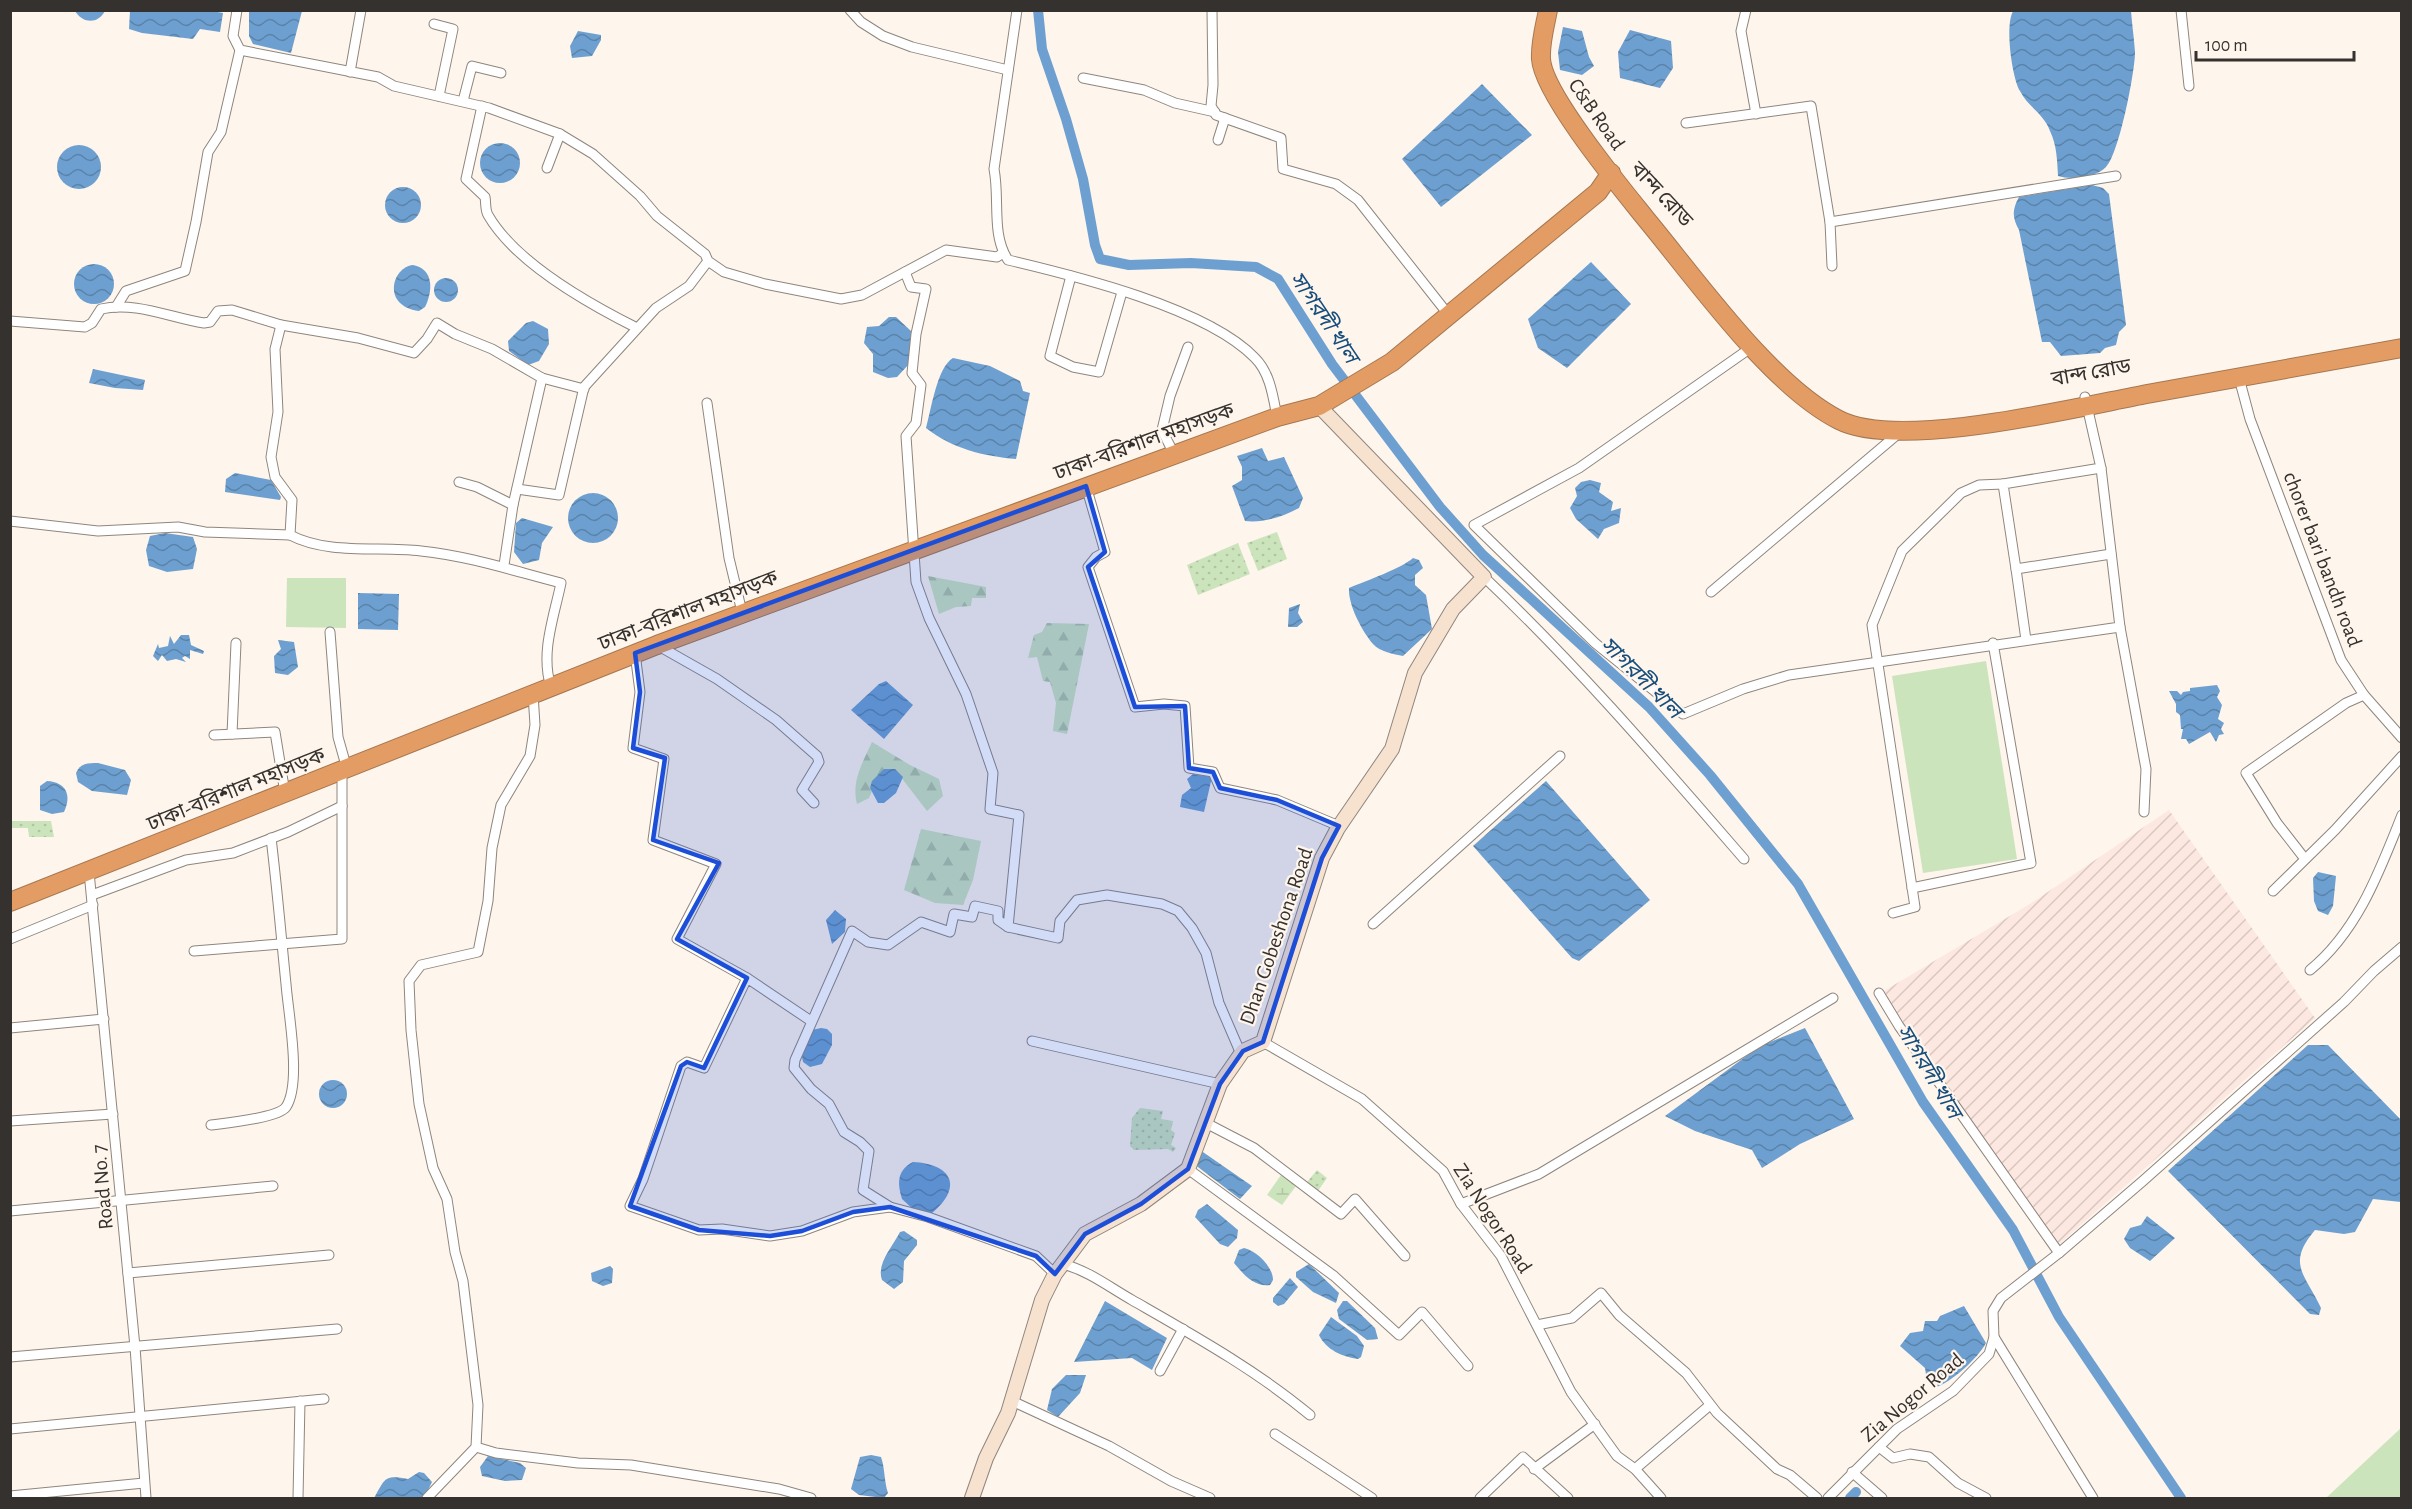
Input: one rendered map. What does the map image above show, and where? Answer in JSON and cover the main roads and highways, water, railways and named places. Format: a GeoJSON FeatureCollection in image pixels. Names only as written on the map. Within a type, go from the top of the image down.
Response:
{"type":"FeatureCollection","features":[{"type":"Feature","properties":{"kind":"highway","name":"C&B Road"},"geometry":{"type":"LineString","coordinates":[[1548,10],[1541,60],[1545,79],[1569,117],[1611,173]]}},
{"type":"Feature","properties":{"kind":"highway"},"geometry":{"type":"LineString","coordinates":[[1382,366],[1388,355],[1593,185],[1611,173]]}},
{"type":"Feature","properties":{"kind":"highway"},"geometry":{"type":"LineString","coordinates":[[1382,366],[1392,362],[1598,192],[1611,173]]}},
{"type":"Feature","properties":{"kind":"highway","name":"বান্দ রোড"},"geometry":{"type":"LineString","coordinates":[[1611,173],[1752,347],[1816,406],[1839,421],[1858,428],[1964,427],[2402,338]]}},
{"type":"Feature","properties":{"kind":"highway","name":"বান্দ রোড"},"geometry":{"type":"LineString","coordinates":[[1611,173],[1661,224],[1760,342],[1824,401],[1840,411],[1871,418],[1924,420],[2086,402],[2239,378],[2402,348]]}},
{"type":"Feature","properties":{"kind":"highway","name":"ঢাকা-বরিশাল মহাসড়ক"},"geometry":{"type":"LineString","coordinates":[[10,902],[89,873],[742,612],[1277,417],[1319,406],[1359,382],[1373,381],[1382,366]]}},
{"type":"Feature","properties":{"kind":"water"},"geometry":{"type":"Polygon","coordinates":[[[2014,10],[2131,11],[2135,52],[2129,94],[2121,130],[2111,159],[2106,167],[2096,174],[2069,178],[2058,176],[2057,159],[2050,131],[2044,120],[2023,97],[2014,75],[2009,37],[2011,16],[2014,10]]]}},
{"type":"Feature","properties":{"kind":"water"},"geometry":{"type":"Polygon","coordinates":[[[75,11],[105,11],[95,20],[90,21],[82,18],[75,11]]]}},
{"type":"Feature","properties":{"kind":"water"},"geometry":{"type":"Polygon","coordinates":[[[130,11],[223,13],[220,32],[200,29],[193,39],[142,33],[129,29],[130,11]]]}},
{"type":"Feature","properties":{"kind":"water"},"geometry":{"type":"Polygon","coordinates":[[[249,11],[302,11],[291,53],[253,44],[249,36],[249,11]]]}},
{"type":"Feature","properties":{"kind":"water"},"geometry":{"type":"Polygon","coordinates":[[[1563,27],[1582,31],[1589,57],[1594,66],[1582,75],[1560,70],[1558,52],[1563,27]]]}},
{"type":"Feature","properties":{"kind":"water"},"geometry":{"type":"Polygon","coordinates":[[[1630,30],[1671,41],[1673,68],[1660,88],[1620,78],[1618,52],[1630,30]]]}},
{"type":"Feature","properties":{"kind":"water"},"geometry":{"type":"Polygon","coordinates":[[[578,31],[601,35],[601,40],[592,56],[572,58],[570,46],[578,31]]]}},
{"type":"Feature","properties":{"kind":"water"},"geometry":{"type":"Polygon","coordinates":[[[1482,84],[1532,135],[1441,207],[1402,159],[1482,84]]]}},
{"type":"Feature","properties":{"kind":"water"},"geometry":{"type":"Polygon","coordinates":[[[500,143],[514,149],[520,163],[514,177],[500,183],[486,177],[480,163],[486,149],[500,143]]]}},
{"type":"Feature","properties":{"kind":"water"},"geometry":{"type":"Polygon","coordinates":[[[79,145],[94,152],[101,167],[94,182],[79,189],[64,182],[57,167],[64,152],[79,145]]]}},
{"type":"Feature","properties":{"kind":"water"},"geometry":{"type":"Polygon","coordinates":[[[2092,185],[2103,188],[2109,194],[2126,325],[2119,332],[2116,345],[2105,348],[2100,353],[2061,356],[2050,342],[2042,342],[2014,210],[2019,197],[2092,185]]]}},
{"type":"Feature","properties":{"kind":"water"},"geometry":{"type":"Polygon","coordinates":[[[403,187],[415,193],[421,205],[415,217],[403,223],[391,217],[385,205],[391,193],[403,187]]]}},
{"type":"Feature","properties":{"kind":"water"},"geometry":{"type":"Polygon","coordinates":[[[1591,262],[1631,304],[1567,368],[1538,348],[1528,319],[1591,262]]]}},
{"type":"Feature","properties":{"kind":"water"},"geometry":{"type":"Polygon","coordinates":[[[94,264],[108,270],[114,284],[108,298],[94,304],[80,298],[74,284],[80,270],[94,264]]]}},
{"type":"Feature","properties":{"kind":"water"},"geometry":{"type":"Polygon","coordinates":[[[413,265],[425,271],[430,282],[428,301],[419,311],[407,308],[399,302],[395,295],[394,287],[400,272],[413,265]]]}},
{"type":"Feature","properties":{"kind":"water"},"geometry":{"type":"Polygon","coordinates":[[[446,278],[454,282],[458,290],[454,298],[446,302],[438,298],[434,290],[438,282],[446,278]]]}},
{"type":"Feature","properties":{"kind":"water"},"geometry":{"type":"Polygon","coordinates":[[[889,317],[896,317],[911,331],[910,363],[897,377],[888,378],[873,372],[873,354],[864,343],[867,327],[879,326],[889,317]]]}},
{"type":"Feature","properties":{"kind":"water"},"geometry":{"type":"Polygon","coordinates":[[[533,321],[548,329],[549,344],[539,361],[528,365],[509,351],[508,341],[526,323],[533,321]]]}},
{"type":"Feature","properties":{"kind":"water"},"geometry":{"type":"Polygon","coordinates":[[[953,358],[990,366],[1020,381],[1023,391],[1030,393],[1016,459],[969,450],[947,441],[926,428],[939,380],[947,363],[953,358]]]}},
{"type":"Feature","properties":{"kind":"water"},"geometry":{"type":"Polygon","coordinates":[[[93,369],[145,380],[143,390],[89,383],[93,369]]]}},
{"type":"Feature","properties":{"kind":"water"},"geometry":{"type":"Polygon","coordinates":[[[1262,448],[1268,461],[1284,457],[1303,498],[1299,508],[1286,514],[1273,519],[1245,521],[1232,486],[1242,480],[1242,467],[1237,456],[1262,448]]]}},
{"type":"Feature","properties":{"kind":"water"},"geometry":{"type":"Polygon","coordinates":[[[235,473],[271,480],[281,497],[280,500],[225,492],[226,479],[235,473]]]}},
{"type":"Feature","properties":{"kind":"water"},"geometry":{"type":"Polygon","coordinates":[[[1590,480],[1601,483],[1599,492],[1613,502],[1611,511],[1621,508],[1619,523],[1604,529],[1598,539],[1576,519],[1570,508],[1577,496],[1575,488],[1581,482],[1590,480]]]}},
{"type":"Feature","properties":{"kind":"water"},"geometry":{"type":"Polygon","coordinates":[[[588,493],[598,493],[611,500],[618,513],[618,523],[611,536],[598,543],[588,543],[579,539],[572,532],[568,523],[568,513],[572,504],[579,497],[588,493]]]}},
{"type":"Feature","properties":{"kind":"water"},"geometry":{"type":"Polygon","coordinates":[[[522,518],[553,527],[542,543],[539,560],[523,564],[514,552],[516,523],[522,518]]]}},
{"type":"Feature","properties":{"kind":"water"},"geometry":{"type":"Polygon","coordinates":[[[165,533],[193,537],[197,549],[193,569],[167,572],[149,566],[146,550],[150,536],[165,533]]]}},
{"type":"Feature","properties":{"kind":"water"},"geometry":{"type":"Polygon","coordinates":[[[1413,558],[1419,560],[1423,568],[1415,575],[1415,585],[1426,595],[1432,629],[1403,656],[1383,651],[1373,644],[1356,618],[1349,588],[1392,570],[1413,558]]]}},
{"type":"Feature","properties":{"kind":"water"},"geometry":{"type":"Polygon","coordinates":[[[358,593],[399,594],[398,630],[358,629],[358,593]]]}},
{"type":"Feature","properties":{"kind":"water"},"geometry":{"type":"Polygon","coordinates":[[[1300,604],[1298,613],[1303,622],[1297,627],[1288,627],[1289,608],[1300,604]]]}},
{"type":"Feature","properties":{"kind":"water"},"geometry":{"type":"Polygon","coordinates":[[[181,635],[189,635],[191,645],[204,651],[203,654],[190,650],[190,659],[185,656],[182,658],[186,662],[176,659],[167,661],[162,655],[158,661],[153,656],[158,644],[159,648],[168,646],[170,636],[174,644],[181,635]]]}},
{"type":"Feature","properties":{"kind":"water"},"geometry":{"type":"Polygon","coordinates":[[[278,640],[294,642],[298,667],[288,675],[275,673],[274,656],[281,649],[278,640]]]}},
{"type":"Feature","properties":{"kind":"water"},"geometry":{"type":"Polygon","coordinates":[[[886,681],[913,705],[884,739],[851,710],[879,684],[886,681]]]}},
{"type":"Feature","properties":{"kind":"water"},"geometry":{"type":"Polygon","coordinates":[[[2217,685],[2220,691],[2217,697],[2222,705],[2218,719],[2224,723],[2221,729],[2224,734],[2219,735],[2216,742],[2210,732],[2189,744],[2186,739],[2181,739],[2183,729],[2181,729],[2180,715],[2176,712],[2176,704],[2169,691],[2177,691],[2181,695],[2183,692],[2190,691],[2190,688],[2217,685]]]}},
{"type":"Feature","properties":{"kind":"water"},"geometry":{"type":"Polygon","coordinates":[[[98,763],[125,770],[131,780],[127,795],[92,791],[78,782],[76,773],[82,765],[98,763]]]}},
{"type":"Feature","properties":{"kind":"water"},"geometry":{"type":"Polygon","coordinates":[[[884,769],[895,769],[903,777],[896,793],[884,803],[878,803],[870,788],[872,781],[884,769]]]}},
{"type":"Feature","properties":{"kind":"water"},"geometry":{"type":"Polygon","coordinates":[[[1193,774],[1212,777],[1204,812],[1180,807],[1182,795],[1191,788],[1187,779],[1193,774]]]}},
{"type":"Feature","properties":{"kind":"water"},"geometry":{"type":"Polygon","coordinates":[[[47,781],[59,784],[66,790],[67,800],[64,812],[52,814],[40,810],[40,786],[47,781]]]}},
{"type":"Feature","properties":{"kind":"water"},"geometry":{"type":"Polygon","coordinates":[[[1546,781],[1650,900],[1579,961],[1572,958],[1473,846],[1546,781]]]}},
{"type":"Feature","properties":{"kind":"water"},"geometry":{"type":"Polygon","coordinates":[[[2318,872],[2336,876],[2333,906],[2328,915],[2318,911],[2314,901],[2313,878],[2318,872]]]}},
{"type":"Feature","properties":{"kind":"water"},"geometry":{"type":"Polygon","coordinates":[[[835,910],[846,919],[845,932],[832,944],[826,920],[835,910]]]}},
{"type":"Feature","properties":{"kind":"water"},"geometry":{"type":"Polygon","coordinates":[[[1805,1028],[1854,1119],[1800,1144],[1762,1168],[1752,1150],[1695,1131],[1665,1116],[1760,1046],[1805,1028]]]}},
{"type":"Feature","properties":{"kind":"water"},"geometry":{"type":"Polygon","coordinates":[[[827,1029],[832,1034],[832,1045],[822,1064],[810,1067],[803,1062],[802,1057],[812,1030],[827,1029]]]}},
{"type":"Feature","properties":{"kind":"water"},"geometry":{"type":"Polygon","coordinates":[[[2308,1045],[2328,1045],[2402,1121],[2401,1202],[2373,1199],[2355,1232],[2344,1234],[2315,1230],[2301,1252],[2301,1269],[2321,1308],[2319,1315],[2310,1314],[2168,1171],[2308,1045]]]}},
{"type":"Feature","properties":{"kind":"water"},"geometry":{"type":"Polygon","coordinates":[[[333,1080],[343,1084],[347,1094],[343,1104],[333,1108],[323,1104],[319,1094],[323,1084],[333,1080]]]}},
{"type":"Feature","properties":{"kind":"water"},"geometry":{"type":"Polygon","coordinates":[[[1200,1150],[1252,1186],[1240,1199],[1194,1164],[1200,1150]]]}},
{"type":"Feature","properties":{"kind":"water"},"geometry":{"type":"Polygon","coordinates":[[[913,1162],[936,1167],[949,1178],[948,1194],[932,1213],[916,1212],[902,1199],[899,1188],[901,1173],[913,1162]]]}},
{"type":"Feature","properties":{"kind":"water"},"geometry":{"type":"Polygon","coordinates":[[[1207,1204],[1238,1230],[1237,1238],[1228,1247],[1220,1244],[1195,1217],[1198,1210],[1207,1204]]]}},
{"type":"Feature","properties":{"kind":"water"},"geometry":{"type":"Polygon","coordinates":[[[2147,1216],[2175,1238],[2150,1261],[2130,1248],[2124,1239],[2130,1228],[2141,1225],[2147,1216]]]}},
{"type":"Feature","properties":{"kind":"water"},"geometry":{"type":"Polygon","coordinates":[[[904,1231],[917,1240],[917,1245],[904,1261],[903,1282],[894,1289],[882,1280],[881,1268],[900,1232],[904,1231]]]}},
{"type":"Feature","properties":{"kind":"water"},"geometry":{"type":"Polygon","coordinates":[[[1244,1248],[1254,1252],[1267,1265],[1273,1280],[1270,1285],[1254,1282],[1234,1263],[1239,1250],[1244,1248]]]}},
{"type":"Feature","properties":{"kind":"water"},"geometry":{"type":"Polygon","coordinates":[[[1309,1264],[1339,1293],[1336,1303],[1313,1292],[1296,1277],[1296,1272],[1309,1264]]]}},
{"type":"Feature","properties":{"kind":"water"},"geometry":{"type":"Polygon","coordinates":[[[610,1266],[613,1269],[612,1283],[603,1286],[592,1281],[591,1273],[610,1266]]]}},
{"type":"Feature","properties":{"kind":"water"},"geometry":{"type":"Polygon","coordinates":[[[1290,1278],[1298,1287],[1284,1304],[1278,1306],[1273,1302],[1273,1298],[1290,1278]]]}},
{"type":"Feature","properties":{"kind":"water"},"geometry":{"type":"Polygon","coordinates":[[[1105,1301],[1167,1338],[1152,1370],[1132,1358],[1074,1362],[1105,1301]]]}},
{"type":"Feature","properties":{"kind":"water"},"geometry":{"type":"Polygon","coordinates":[[[1343,1301],[1347,1301],[1375,1328],[1378,1339],[1367,1340],[1339,1319],[1337,1310],[1343,1301]]]}},
{"type":"Feature","properties":{"kind":"water"},"geometry":{"type":"Polygon","coordinates":[[[1964,1306],[1986,1343],[1977,1356],[1963,1369],[1948,1381],[1934,1388],[1927,1381],[1925,1368],[1900,1346],[1910,1333],[1923,1331],[1925,1321],[1937,1321],[1940,1316],[1964,1306]]]}},
{"type":"Feature","properties":{"kind":"water"},"geometry":{"type":"Polygon","coordinates":[[[1331,1317],[1357,1336],[1364,1346],[1361,1357],[1358,1359],[1347,1357],[1330,1349],[1322,1340],[1319,1335],[1331,1317]]]}},
{"type":"Feature","properties":{"kind":"water"},"geometry":{"type":"Polygon","coordinates":[[[1066,1375],[1086,1375],[1080,1393],[1058,1417],[1047,1410],[1052,1389],[1066,1375]]]}},
{"type":"Feature","properties":{"kind":"water"},"geometry":{"type":"Polygon","coordinates":[[[871,1455],[881,1457],[888,1493],[884,1498],[859,1495],[851,1489],[860,1457],[871,1455]]]}},
{"type":"Feature","properties":{"kind":"water"},"geometry":{"type":"Polygon","coordinates":[[[488,1456],[520,1463],[526,1468],[522,1480],[505,1481],[482,1476],[480,1467],[488,1456]]]}},
{"type":"Feature","properties":{"kind":"water"},"geometry":{"type":"Polygon","coordinates":[[[419,1472],[424,1473],[432,1482],[424,1498],[374,1498],[389,1478],[408,1479],[419,1472]]]}},
{"type":"Feature","properties":{"kind":"waterway","name":"সাগরদী খাল"},"geometry":{"type":"LineString","coordinates":[[1038,10],[1042,49],[1066,119],[1083,179],[1095,245],[1100,259],[1129,265],[1191,263],[1256,267],[1278,279],[1332,364],[1440,507],[1483,555],[1649,707],[1710,775],[1798,884],[1923,1102],[2013,1230],[2059,1317],[2181,1498]]}},
{"type":"Feature","properties":{"kind":"waterway"},"geometry":{"type":"LineString","coordinates":[[1850,1498],[1856,1492]]}}]}
